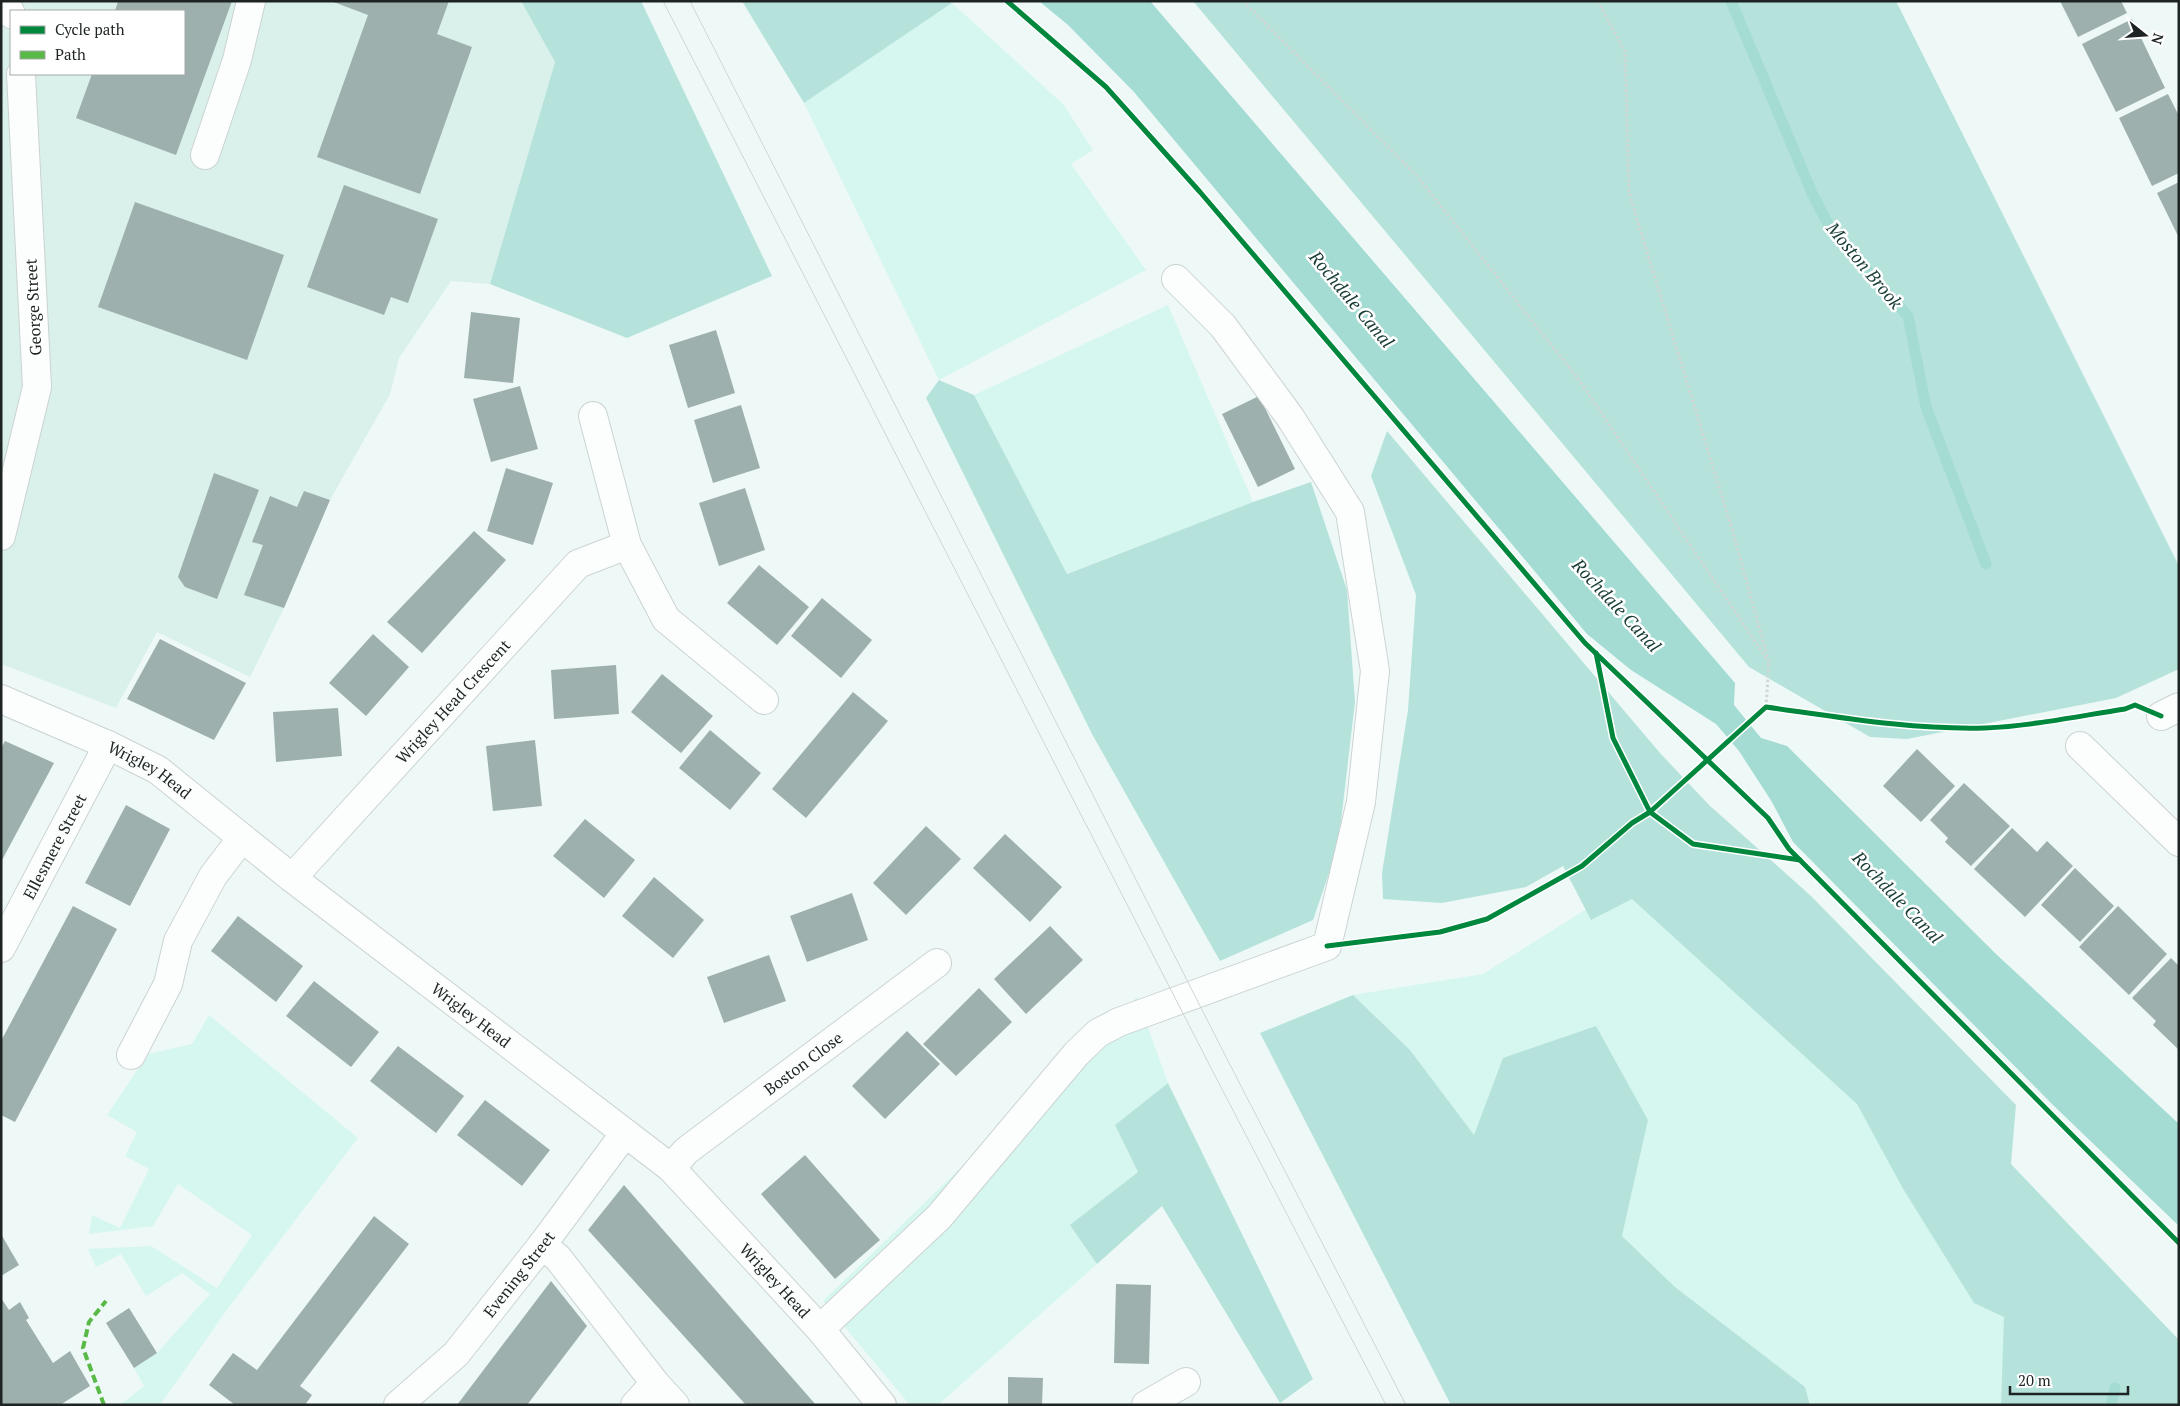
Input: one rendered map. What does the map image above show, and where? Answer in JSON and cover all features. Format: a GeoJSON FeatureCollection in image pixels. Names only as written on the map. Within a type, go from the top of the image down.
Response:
{"type":"FeatureCollection","features":[{"type":"Feature","properties":{"kind":"street"},"geometry":{"type":"LineString","coordinates":[[205,155],[237,60],[251,1]]}},
{"type":"Feature","properties":{"kind":"street","name":"George Street"},"geometry":{"type":"LineString","coordinates":[[1,536],[37,387],[21,75]]}},
{"type":"Feature","properties":{"kind":"street"},"geometry":{"type":"LineString","coordinates":[[820,1329],[939,1217],[1077,1053],[1098,1033],[1119,1022],[1327,946],[1361,802],[1375,671],[1350,512],[1290,416],[1223,326],[1176,279]]}},
{"type":"Feature","properties":{"kind":"street"},"geometry":{"type":"LineString","coordinates":[[594,416],[627,545],[666,619],[764,700]]}},
{"type":"Feature","properties":{"kind":"street","name":"Wrigley Head Crescent"},"geometry":{"type":"LineString","coordinates":[[292,878],[578,564],[627,545]]}},
{"type":"Feature","properties":{"kind":"street","name":"Wrigley Head"},"geometry":{"type":"LineString","coordinates":[[1,699],[108,745],[158,770],[292,878],[671,1168],[820,1329],[882,1405]]}},
{"type":"Feature","properties":{"kind":"street","name":"Ellesmere Street"},"geometry":{"type":"LineString","coordinates":[[1,948],[108,745]]}},
{"type":"Feature","properties":{"kind":"street"},"geometry":{"type":"LineString","coordinates":[[2080,746],[2179,842]]}},
{"type":"Feature","properties":{"kind":"street"},"geometry":{"type":"LineString","coordinates":[[131,1056],[168,984],[178,941],[213,876],[242,838]]}},
{"type":"Feature","properties":{"kind":"street","name":"Boston Close"},"geometry":{"type":"LineString","coordinates":[[671,1168],[686,1151],[937,963]]}},
{"type":"Feature","properties":{"kind":"street","name":"Evening Street"},"geometry":{"type":"LineString","coordinates":[[398,1405],[456,1354],[542,1245],[626,1132]]}},
{"type":"Feature","properties":{"kind":"street"},"geometry":{"type":"LineString","coordinates":[[542,1245],[558,1258],[655,1383],[675,1405]]}},
{"type":"Feature","properties":{"kind":"street"},"geometry":{"type":"LineString","coordinates":[[1146,1405],[1186,1382]]}},
{"type":"Feature","properties":{"kind":"street"},"geometry":{"type":"LineString","coordinates":[[635,1405],[655,1383]]}},
{"type":"Feature","properties":{"kind":"path"},"geometry":{"type":"LineString","coordinates":[[1243,1],[1417,176],[1429,191],[1579,380],[1769,662]]}},
{"type":"Feature","properties":{"kind":"path"},"geometry":{"type":"LineString","coordinates":[[1598,1],[1625,52],[1629,193],[1732,529],[1769,662],[1766,707]]}},
{"type":"Feature","properties":{"kind":"path"},"geometry":{"type":"LineString","coordinates":[[1758,713],[1766,707],[1775,708]]}},
{"type":"Feature","properties":{"kind":"shaded area"},"geometry":{"type":"Polygon","coordinates":[[[1,1],[521,1],[555,62],[490,284],[451,281],[399,358],[390,394],[330,500],[284,608],[250,677],[157,632],[116,708],[1,664],[1,1]]]}},
{"type":"Feature","properties":{"kind":"shaded area"},"geometry":{"type":"Polygon","coordinates":[[[521,1],[641,1],[772,276],[627,338],[490,284],[555,62],[521,1]]]}},
{"type":"Feature","properties":{"kind":"shaded area"},"geometry":{"type":"Polygon","coordinates":[[[742,1],[947,1],[952,3],[804,103],[742,1]]]}},
{"type":"Feature","properties":{"kind":"shaded area"},"geometry":{"type":"Polygon","coordinates":[[[1193,1],[1896,1],[2179,566],[2179,669],[2116,698],[1907,739],[1870,737],[1749,667],[1193,1]]]}},
{"type":"Feature","properties":{"kind":"shaded area"},"geometry":{"type":"Polygon","coordinates":[[[952,3],[1063,104],[1093,150],[1071,164],[1146,270],[939,380],[804,103],[952,3]]]}},
{"type":"Feature","properties":{"kind":"shaded area"},"geometry":{"type":"Polygon","coordinates":[[[1168,305],[1253,502],[1066,574],[974,395],[1168,305]]]}},
{"type":"Feature","properties":{"kind":"shaded area"},"geometry":{"type":"Polygon","coordinates":[[[939,380],[974,395],[1067,574],[1253,502],[1311,482],[1347,590],[1355,702],[1338,847],[1313,920],[1220,961],[1092,734],[926,398],[939,380]]]}},
{"type":"Feature","properties":{"kind":"shaded area"},"geometry":{"type":"Polygon","coordinates":[[[1387,431],[1660,753],[1709,805],[1811,896],[2016,1105],[2011,1164],[2179,1340],[2179,1405],[2001,1405],[2004,1317],[1974,1303],[1902,1187],[1857,1104],[1632,899],[1591,920],[1563,866],[1526,887],[1442,903],[1383,899],[1382,873],[1408,710],[1416,595],[1371,476],[1387,431]]]}},
{"type":"Feature","properties":{"kind":"shaded area"},"geometry":{"type":"Polygon","coordinates":[[[1657,865],[2011,1164],[2001,1405],[1810,1405],[1805,1387],[1675,1287],[1622,1236],[1648,1120],[1503,1058],[1474,1136],[1410,1050],[1353,995],[1483,974],[1657,865]]]}},
{"type":"Feature","properties":{"kind":"shaded area"},"geometry":{"type":"Polygon","coordinates":[[[1353,995],[1410,1050],[1474,1135],[1503,1058],[1596,1026],[1648,1120],[1622,1236],[1675,1287],[1805,1387],[1810,1405],[1451,1405],[1260,1033],[1353,995]]]}},
{"type":"Feature","properties":{"kind":"shaded area"},"geometry":{"type":"Polygon","coordinates":[[[1137,997],[1168,1083],[1115,1125],[1138,1172],[1071,1225],[1097,1264],[938,1405],[910,1405],[823,1301],[1137,997]]]}},
{"type":"Feature","properties":{"kind":"shaded area"},"geometry":{"type":"Polygon","coordinates":[[[209,1015],[358,1138],[229,1307],[160,1405],[120,1405],[144,1386],[134,1368],[157,1353],[210,1294],[182,1273],[146,1296],[121,1254],[96,1267],[88,1249],[151,1246],[217,1288],[252,1235],[178,1184],[153,1226],[89,1234],[92,1215],[120,1228],[149,1169],[125,1156],[137,1132],[107,1115],[148,1054],[192,1044],[209,1015]]]}},
{"type":"Feature","properties":{"kind":"shaded area"},"geometry":{"type":"Polygon","coordinates":[[[1168,1083],[1313,1379],[1280,1403],[1162,1206],[1097,1264],[1070,1225],[1138,1172],[1115,1125],[1168,1083]]]}},
{"type":"Feature","properties":{"kind":"water","name":"Rochdale Canal"},"geometry":{"type":"Polygon","coordinates":[[[1039,1],[1150,1],[1735,683],[1734,705],[1761,738],[1787,746],[1996,954],[2179,1124],[2179,1226],[2053,1105],[1793,842],[1772,802],[1739,751],[1716,724],[1631,670],[1587,634],[1134,92],[1068,25],[1039,1]]]}},
{"type":"Feature","properties":{"kind":"building"},"geometry":{"type":"Polygon","coordinates":[[[118,1],[232,1],[176,155],[76,118],[92,75],[185,75],[185,10],[115,10],[118,1]]]}},
{"type":"Feature","properties":{"kind":"building"},"geometry":{"type":"Polygon","coordinates":[[[331,1],[449,1],[437,34],[472,47],[420,194],[317,157],[368,15],[331,1]]]}},
{"type":"Feature","properties":{"kind":"building"},"geometry":{"type":"Polygon","coordinates":[[[2060,1],[2121,1],[2127,13],[2078,37],[2060,1]]]}},
{"type":"Feature","properties":{"kind":"building"},"geometry":{"type":"Polygon","coordinates":[[[2132,19],[2165,88],[2116,112],[2082,44],[2132,19]]]}},
{"type":"Feature","properties":{"kind":"building"},"geometry":{"type":"Polygon","coordinates":[[[2168,94],[2179,116],[2179,173],[2152,186],[2119,118],[2168,94]]]}},
{"type":"Feature","properties":{"kind":"building"},"geometry":{"type":"Polygon","coordinates":[[[2179,182],[2179,238],[2157,193],[2179,182]]]}},
{"type":"Feature","properties":{"kind":"building"},"geometry":{"type":"Polygon","coordinates":[[[344,185],[438,219],[408,303],[391,297],[384,315],[307,287],[344,185]]]}},
{"type":"Feature","properties":{"kind":"building"},"geometry":{"type":"Polygon","coordinates":[[[135,202],[284,255],[247,360],[98,307],[135,202]]]}},
{"type":"Feature","properties":{"kind":"building"},"geometry":{"type":"Polygon","coordinates":[[[471,312],[520,318],[513,383],[464,378],[471,312]]]}},
{"type":"Feature","properties":{"kind":"building"},"geometry":{"type":"Polygon","coordinates":[[[716,330],[735,393],[688,408],[669,345],[716,330]]]}},
{"type":"Feature","properties":{"kind":"building"},"geometry":{"type":"Polygon","coordinates":[[[520,386],[538,449],[491,462],[473,399],[520,386]]]}},
{"type":"Feature","properties":{"kind":"building"},"geometry":{"type":"Polygon","coordinates":[[[1259,396],[1295,469],[1258,487],[1222,414],[1259,396]]]}},
{"type":"Feature","properties":{"kind":"building"},"geometry":{"type":"Polygon","coordinates":[[[741,405],[760,468],[713,483],[694,420],[741,405]]]}},
{"type":"Feature","properties":{"kind":"building"},"geometry":{"type":"Polygon","coordinates":[[[506,468],[553,483],[533,545],[487,531],[506,468]]]}},
{"type":"Feature","properties":{"kind":"building"},"geometry":{"type":"Polygon","coordinates":[[[214,473],[259,490],[217,599],[185,587],[178,577],[214,473]]]}},
{"type":"Feature","properties":{"kind":"building"},"geometry":{"type":"Polygon","coordinates":[[[745,488],[765,550],[719,566],[699,503],[745,488]]]}},
{"type":"Feature","properties":{"kind":"building"},"geometry":{"type":"Polygon","coordinates":[[[304,491],[330,500],[284,608],[244,595],[263,545],[252,542],[270,496],[297,507],[304,491]]]}},
{"type":"Feature","properties":{"kind":"building"},"geometry":{"type":"Polygon","coordinates":[[[474,531],[506,560],[422,653],[387,622],[474,531]]]}},
{"type":"Feature","properties":{"kind":"building"},"geometry":{"type":"Polygon","coordinates":[[[759,565],[809,607],[777,645],[727,603],[759,565]]]}},
{"type":"Feature","properties":{"kind":"building"},"geometry":{"type":"Polygon","coordinates":[[[822,598],[872,640],[841,678],[791,636],[822,598]]]}},
{"type":"Feature","properties":{"kind":"building"},"geometry":{"type":"Polygon","coordinates":[[[373,634],[409,667],[366,716],[329,683],[373,634]]]}},
{"type":"Feature","properties":{"kind":"building"},"geometry":{"type":"Polygon","coordinates":[[[160,639],[246,683],[214,740],[127,699],[160,639]]]}},
{"type":"Feature","properties":{"kind":"building"},"geometry":{"type":"Polygon","coordinates":[[[616,665],[619,714],[554,719],[551,670],[616,665]]]}},
{"type":"Feature","properties":{"kind":"building"},"geometry":{"type":"Polygon","coordinates":[[[662,674],[713,716],[681,753],[631,712],[662,674]]]}},
{"type":"Feature","properties":{"kind":"building"},"geometry":{"type":"Polygon","coordinates":[[[853,692],[888,721],[806,818],[772,789],[853,692]]]}},
{"type":"Feature","properties":{"kind":"building"},"geometry":{"type":"Polygon","coordinates":[[[338,708],[342,756],[276,762],[273,712],[338,708]]]}},
{"type":"Feature","properties":{"kind":"building"},"geometry":{"type":"Polygon","coordinates":[[[710,730],[761,773],[730,810],[679,768],[710,730]]]}},
{"type":"Feature","properties":{"kind":"building"},"geometry":{"type":"Polygon","coordinates":[[[535,740],[542,806],[493,811],[486,746],[535,740]]]}},
{"type":"Feature","properties":{"kind":"building"},"geometry":{"type":"Polygon","coordinates":[[[5,741],[54,763],[1,862],[1,748],[5,741]]]}},
{"type":"Feature","properties":{"kind":"building"},"geometry":{"type":"Polygon","coordinates":[[[1917,749],[1955,786],[1921,822],[1883,786],[1917,749]]]}},
{"type":"Feature","properties":{"kind":"building"},"geometry":{"type":"Polygon","coordinates":[[[1964,783],[2010,826],[1971,866],[1945,842],[1948,838],[1930,820],[1964,783]]]}},
{"type":"Feature","properties":{"kind":"building"},"geometry":{"type":"Polygon","coordinates":[[[126,805],[170,829],[130,906],[85,883],[126,805]]]}},
{"type":"Feature","properties":{"kind":"building"},"geometry":{"type":"Polygon","coordinates":[[[585,819],[635,860],[604,898],[553,856],[585,819]]]}},
{"type":"Feature","properties":{"kind":"building"},"geometry":{"type":"Polygon","coordinates":[[[926,826],[961,859],[906,915],[873,883],[926,826]]]}},
{"type":"Feature","properties":{"kind":"building"},"geometry":{"type":"Polygon","coordinates":[[[2012,828],[2037,852],[2047,841],[2073,866],[2025,917],[1974,869],[2012,828]]]}},
{"type":"Feature","properties":{"kind":"building"},"geometry":{"type":"Polygon","coordinates":[[[1005,834],[1062,887],[1030,922],[973,868],[1005,834]]]}},
{"type":"Feature","properties":{"kind":"building"},"geometry":{"type":"Polygon","coordinates":[[[2075,868],[2114,906],[2080,942],[2041,905],[2075,868]]]}},
{"type":"Feature","properties":{"kind":"building"},"geometry":{"type":"Polygon","coordinates":[[[654,877],[704,920],[673,958],[622,916],[654,877]]]}},
{"type":"Feature","properties":{"kind":"building"},"geometry":{"type":"Polygon","coordinates":[[[852,893],[868,940],[807,962],[790,916],[852,893]]]}},
{"type":"Feature","properties":{"kind":"building"},"geometry":{"type":"Polygon","coordinates":[[[73,906],[117,929],[15,1122],[1,1115],[1,1041],[73,906]]]}},
{"type":"Feature","properties":{"kind":"building"},"geometry":{"type":"Polygon","coordinates":[[[2118,906],[2167,954],[2129,995],[2079,947],[2118,906]]]}},
{"type":"Feature","properties":{"kind":"building"},"geometry":{"type":"Polygon","coordinates":[[[238,916],[303,966],[276,1002],[211,951],[238,916]]]}},
{"type":"Feature","properties":{"kind":"building"},"geometry":{"type":"Polygon","coordinates":[[[1050,926],[1083,960],[1026,1014],[994,979],[1050,926]]]}},
{"type":"Feature","properties":{"kind":"building"},"geometry":{"type":"Polygon","coordinates":[[[769,955],[786,1001],[724,1023],[707,977],[769,955]]]}},
{"type":"Feature","properties":{"kind":"building"},"geometry":{"type":"Polygon","coordinates":[[[2171,958],[2179,966],[2179,1050],[2153,1025],[2156,1021],[2132,998],[2171,958]]]}},
{"type":"Feature","properties":{"kind":"building"},"geometry":{"type":"Polygon","coordinates":[[[314,981],[379,1032],[351,1067],[286,1016],[314,981]]]}},
{"type":"Feature","properties":{"kind":"building"},"geometry":{"type":"Polygon","coordinates":[[[979,988],[1012,1022],[956,1076],[923,1044],[979,988]]]}},
{"type":"Feature","properties":{"kind":"building"},"geometry":{"type":"Polygon","coordinates":[[[907,1031],[940,1064],[885,1119],[852,1086],[907,1031]]]}},
{"type":"Feature","properties":{"kind":"building"},"geometry":{"type":"Polygon","coordinates":[[[398,1046],[464,1096],[436,1133],[370,1081],[398,1046]]]}},
{"type":"Feature","properties":{"kind":"building"},"geometry":{"type":"Polygon","coordinates":[[[485,1100],[550,1150],[522,1186],[457,1135],[485,1100]]]}},
{"type":"Feature","properties":{"kind":"building"},"geometry":{"type":"Polygon","coordinates":[[[805,1155],[880,1240],[835,1279],[761,1194],[805,1155]]]}},
{"type":"Feature","properties":{"kind":"building"},"geometry":{"type":"Polygon","coordinates":[[[624,1185],[816,1405],[746,1405],[588,1230],[624,1185]]]}},
{"type":"Feature","properties":{"kind":"building"},"geometry":{"type":"Polygon","coordinates":[[[374,1216],[409,1244],[300,1386],[312,1395],[305,1405],[235,1405],[209,1385],[233,1353],[257,1370],[374,1216]]]}},
{"type":"Feature","properties":{"kind":"building"},"geometry":{"type":"Polygon","coordinates":[[[1,1234],[19,1265],[1,1276],[1,1234]]]}},
{"type":"Feature","properties":{"kind":"building"},"geometry":{"type":"Polygon","coordinates":[[[551,1281],[587,1326],[527,1405],[457,1405],[551,1281]]]}},
{"type":"Feature","properties":{"kind":"building"},"geometry":{"type":"Polygon","coordinates":[[[1116,1284],[1151,1285],[1149,1364],[1114,1363],[1116,1284]]]}},
{"type":"Feature","properties":{"kind":"building"},"geometry":{"type":"Polygon","coordinates":[[[1,1298],[9,1310],[20,1302],[29,1318],[26,1320],[53,1363],[70,1351],[90,1386],[60,1405],[1,1405],[1,1298]]]}},
{"type":"Feature","properties":{"kind":"building"},"geometry":{"type":"Polygon","coordinates":[[[129,1308],[157,1353],[134,1368],[106,1323],[129,1308]]]}},
{"type":"Feature","properties":{"kind":"building"},"geometry":{"type":"Polygon","coordinates":[[[1008,1377],[1043,1378],[1042,1405],[1008,1405],[1008,1377]]]}},
{"type":"Feature","properties":{"kind":"waterway","name":"Moston Brook"},"geometry":{"type":"LineString","coordinates":[[1731,1],[1812,193],[1831,230],[1908,316],[1926,407],[1986,564]]}},
{"type":"Feature","properties":{"kind":"waterway"},"geometry":{"type":"LineString","coordinates":[[2111,1405],[2115,1388]]}},
{"type":"Feature","properties":{"kind":"tram line"},"geometry":{"type":"LineString","coordinates":[[663,1],[1386,1405]]}},
{"type":"Feature","properties":{"kind":"tram line"},"geometry":{"type":"LineString","coordinates":[[690,1],[1226,1057],[1406,1405]]}},
{"type":"Feature","properties":{"kind":"marked path"},"geometry":{"type":"LineString","coordinates":[[104,1405],[83,1348],[89,1322],[106,1301]]}},
{"type":"Feature","properties":{"kind":"cycle path"},"geometry":{"type":"LineString","coordinates":[[1007,1],[1106,87],[1200,192],[1585,643],[1768,818],[1789,849],[2179,1243]]}},
{"type":"Feature","properties":{"kind":"cycle path"},"geometry":{"type":"LineString","coordinates":[[1596,653],[1613,738],[1650,812],[1693,844],[1800,860]]}},
{"type":"Feature","properties":{"kind":"cycle path"},"geometry":{"type":"LineString","coordinates":[[1327,946],[1440,932],[1487,919],[1582,866],[1632,823],[1650,812],[1766,707],[1875,722],[1958,728],[2003,727],[2038,723],[2125,709],[2135,705],[2161,716]]}}]}
